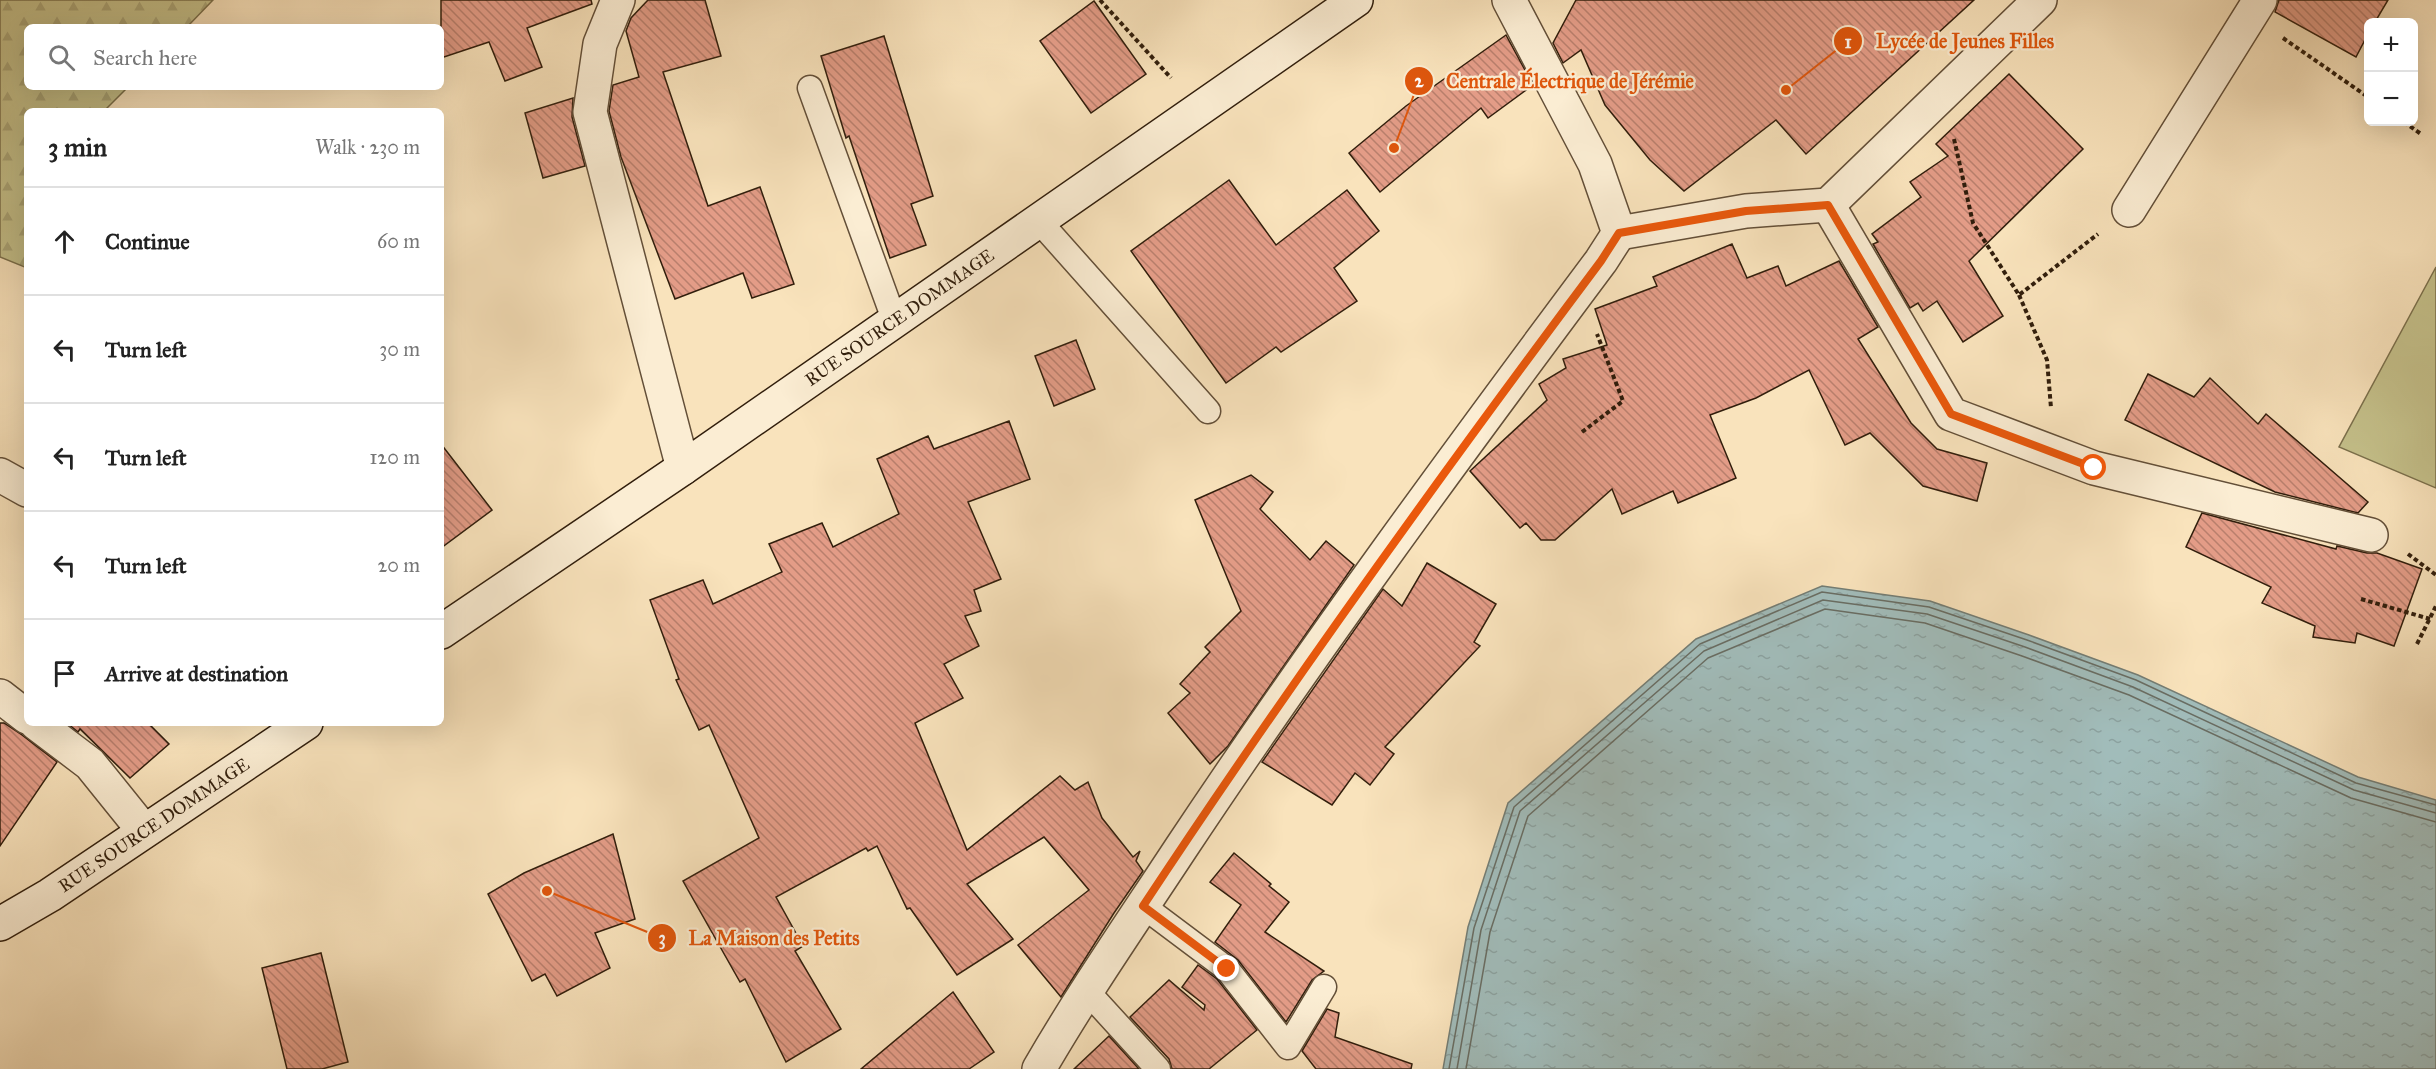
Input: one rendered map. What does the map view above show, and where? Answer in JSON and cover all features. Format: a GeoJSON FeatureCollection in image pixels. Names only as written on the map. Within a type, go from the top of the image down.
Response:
{"type":"FeatureCollection","features":[{"type":"Feature","properties":{"kind":"street"},"geometry":{"type":"LineString","coordinates":[[618,0],[600,44],[590,112],[683,468]]}},
{"type":"Feature","properties":{"kind":"street"},"geometry":{"type":"LineString","coordinates":[[1509,0],[1595,164],[1619,233]]}},
{"type":"Feature","properties":{"kind":"street"},"geometry":{"type":"LineString","coordinates":[[1039,1069],[1086,990],[1241,757],[1444,471],[1578,292],[1619,233],[1746,211],[1828,205],[2040,0]]}},
{"type":"Feature","properties":{"kind":"street","name":"RUE SOURCE DOMMAGE"},"geometry":{"type":"LineString","coordinates":[[444,630],[895,322],[1200,110],[1352,1]]}},
{"type":"Feature","properties":{"kind":"street"},"geometry":{"type":"LineString","coordinates":[[2129,210],[2247,5]]}},
{"type":"Feature","properties":{"kind":"street"},"geometry":{"type":"LineString","coordinates":[[1828,205],[1951,414],[2094,468],[2371,535]]}},
{"type":"Feature","properties":{"kind":"street"},"geometry":{"type":"LineString","coordinates":[[0,475],[24,488]]}},
{"type":"Feature","properties":{"kind":"street"},"geometry":{"type":"LineString","coordinates":[[0,696],[24,715]]}},
{"type":"Feature","properties":{"kind":"street"},"geometry":{"type":"LineString","coordinates":[[40,726],[90,764],[144,831]]}},
{"type":"Feature","properties":{"kind":"street","name":"RUE SOURCE DOMMAGE"},"geometry":{"type":"LineString","coordinates":[[0,924],[50,895],[302,726]]}},
{"type":"Feature","properties":{"kind":"lane"},"geometry":{"type":"LineString","coordinates":[[810,88],[895,322]]}},
{"type":"Feature","properties":{"kind":"lane"},"geometry":{"type":"LineString","coordinates":[[1039,221],[1208,411]]}},
{"type":"Feature","properties":{"kind":"lane"},"geometry":{"type":"LineString","coordinates":[[1143,906],[1227,969],[1288,1047],[1324,987]]}},
{"type":"Feature","properties":{"kind":"lane"},"geometry":{"type":"LineString","coordinates":[[1086,990],[1158,1069]]}},
{"type":"Feature","properties":{"kind":"path"},"geometry":{"type":"LineString","coordinates":[[1100,0],[1200,110]]}},
{"type":"Feature","properties":{"kind":"path"},"geometry":{"type":"LineString","coordinates":[[2247,5],[2364,94]]}},
{"type":"Feature","properties":{"kind":"path"},"geometry":{"type":"LineString","coordinates":[[1944,94],[1973,223],[2019,295],[2047,360],[2055,453]]}},
{"type":"Feature","properties":{"kind":"path"},"geometry":{"type":"LineString","coordinates":[[2409,126],[2421,134]]}},
{"type":"Feature","properties":{"kind":"path"},"geometry":{"type":"LineString","coordinates":[[2019,295],[2129,210]]}},
{"type":"Feature","properties":{"kind":"path"},"geometry":{"type":"LineString","coordinates":[[1578,292],[1623,401],[1582,432]]}},
{"type":"Feature","properties":{"kind":"path"},"geometry":{"type":"LineString","coordinates":[[2361,599],[2430,619]]}},
{"type":"Feature","properties":{"kind":"path"},"geometry":{"type":"LineString","coordinates":[[2417,644],[2436,606]]}},
{"type":"Feature","properties":{"kind":"green space"},"geometry":{"type":"Polygon","coordinates":[[[0,0],[213,0],[190,24],[24,24],[24,90],[125,90],[107,108],[24,108],[24,267],[0,257],[0,0]]]}},
{"type":"Feature","properties":{"kind":"green space"},"geometry":{"type":"Polygon","coordinates":[[[2436,267],[2436,488],[2339,447],[2436,267]]]}},
{"type":"Feature","properties":{"kind":"water"},"geometry":{"type":"Polygon","coordinates":[[[1822,586],[1930,601],[2029,635],[2138,675],[2358,777],[2436,800],[2436,1069],[1443,1069],[1468,927],[1508,803],[1696,639],[1822,586]]]}},
{"type":"Feature","properties":{"kind":"building"},"geometry":{"type":"Polygon","coordinates":[[[441,0],[591,0],[592,4],[527,28],[542,67],[505,81],[489,42],[444,57],[444,24],[441,24],[441,0]]]}},
{"type":"Feature","properties":{"kind":"building"},"geometry":{"type":"Polygon","coordinates":[[[648,0],[705,0],[721,56],[663,72],[708,206],[760,187],[794,284],[752,298],[743,273],[675,299],[621,157],[609,111],[613,85],[639,77],[626,31],[631,18],[648,0]]]}},
{"type":"Feature","properties":{"kind":"building"},"geometry":{"type":"Polygon","coordinates":[[[1576,0],[1974,0],[1806,154],[1776,120],[1684,191],[1650,160],[1605,105],[1581,50],[1563,63],[1553,43],[1576,0]]]}},
{"type":"Feature","properties":{"kind":"building"},"geometry":{"type":"Polygon","coordinates":[[[2279,0],[2388,0],[2377,18],[2364,18],[2364,42],[2356,57],[2275,12],[2279,0]]]}},
{"type":"Feature","properties":{"kind":"building"},"geometry":{"type":"Polygon","coordinates":[[[1094,1],[1146,74],[1091,113],[1040,41],[1094,1]]]}},
{"type":"Feature","properties":{"kind":"building"},"geometry":{"type":"Polygon","coordinates":[[[1506,35],[1533,85],[1488,118],[1481,108],[1380,192],[1349,153],[1406,106],[1506,35]]]}},
{"type":"Feature","properties":{"kind":"building"},"geometry":{"type":"Polygon","coordinates":[[[884,36],[933,196],[911,204],[926,245],[890,258],[849,136],[846,138],[821,56],[884,36]]]}},
{"type":"Feature","properties":{"kind":"building"},"geometry":{"type":"Polygon","coordinates":[[[2009,74],[2083,149],[1969,261],[2003,316],[1963,342],[1937,301],[1923,311],[1918,303],[1910,308],[1873,244],[1878,242],[1872,234],[1921,197],[1910,182],[1948,156],[1936,144],[2009,74]]]}},
{"type":"Feature","properties":{"kind":"building"},"geometry":{"type":"Polygon","coordinates":[[[573,98],[572,117],[585,166],[543,178],[525,113],[573,98]]]}},
{"type":"Feature","properties":{"kind":"building"},"geometry":{"type":"Polygon","coordinates":[[[1229,180],[1276,245],[1347,190],[1379,231],[1334,268],[1357,301],[1281,352],[1276,347],[1226,383],[1131,251],[1229,180]]]}},
{"type":"Feature","properties":{"kind":"building"},"geometry":{"type":"Polygon","coordinates":[[[1732,244],[1747,278],[1778,266],[1786,286],[1839,261],[1878,327],[1858,339],[1911,423],[1937,449],[1987,463],[1977,501],[1923,486],[1870,433],[1845,445],[1809,370],[1756,398],[1710,415],[1736,478],[1678,503],[1673,491],[1622,514],[1612,489],[1555,540],[1541,540],[1526,523],[1520,528],[1470,471],[1547,400],[1539,384],[1566,368],[1563,359],[1607,345],[1595,309],[1657,286],[1653,277],[1732,244]]]}},
{"type":"Feature","properties":{"kind":"building"},"geometry":{"type":"Polygon","coordinates":[[[1076,340],[1095,389],[1054,406],[1035,356],[1076,340]]]}},
{"type":"Feature","properties":{"kind":"building"},"geometry":{"type":"Polygon","coordinates":[[[2148,374],[2194,397],[2210,378],[2258,424],[2266,414],[2368,502],[2358,513],[2275,492],[2125,420],[2148,374]]]}},
{"type":"Feature","properties":{"kind":"building"},"geometry":{"type":"Polygon","coordinates":[[[1009,421],[1030,479],[968,502],[1001,579],[974,590],[981,611],[965,616],[979,646],[944,664],[963,698],[915,723],[967,850],[1060,776],[1075,790],[1088,782],[1102,818],[1133,857],[1140,851],[1136,861],[1143,871],[1061,997],[1018,945],[1089,890],[1044,837],[967,884],[1013,939],[957,975],[910,908],[907,909],[877,846],[868,851],[866,848],[776,897],[803,946],[795,951],[841,1029],[786,1062],[745,979],[740,982],[683,881],[759,838],[709,725],[699,730],[676,680],[679,679],[650,600],[703,580],[713,604],[782,572],[769,544],[822,523],[833,547],[899,514],[877,459],[928,436],[934,449],[1009,421]]]}},
{"type":"Feature","properties":{"kind":"building"},"geometry":{"type":"Polygon","coordinates":[[[444,448],[492,510],[444,546],[444,448]]]}},
{"type":"Feature","properties":{"kind":"building"},"geometry":{"type":"Polygon","coordinates":[[[1251,475],[1273,492],[1260,509],[1310,560],[1326,541],[1354,565],[1228,746],[1210,764],[1168,713],[1190,693],[1180,684],[1210,652],[1205,647],[1241,611],[1195,500],[1251,475]]]}},
{"type":"Feature","properties":{"kind":"building"},"geometry":{"type":"Polygon","coordinates":[[[2202,513],[2336,549],[2337,546],[2377,553],[2422,569],[2394,646],[2357,633],[2355,643],[2313,637],[2315,626],[2262,603],[2271,587],[2186,547],[2202,513]]]}},
{"type":"Feature","properties":{"kind":"building"},"geometry":{"type":"Polygon","coordinates":[[[1427,563],[1496,604],[1474,642],[1480,646],[1385,747],[1394,754],[1370,785],[1355,773],[1332,805],[1262,762],[1383,589],[1402,606],[1427,563]]]}},
{"type":"Feature","properties":{"kind":"building"},"geometry":{"type":"Polygon","coordinates":[[[0,723],[4,723],[22,735],[57,762],[0,846],[0,723]]]}},
{"type":"Feature","properties":{"kind":"building"},"geometry":{"type":"Polygon","coordinates":[[[71,726],[151,726],[169,744],[130,778],[80,729],[78,732],[71,726]]]}},
{"type":"Feature","properties":{"kind":"building"},"geometry":{"type":"Polygon","coordinates":[[[613,834],[635,919],[595,933],[610,968],[557,996],[545,974],[532,981],[488,894],[524,873],[613,834]]]}},
{"type":"Feature","properties":{"kind":"building"},"geometry":{"type":"Polygon","coordinates":[[[1234,853],[1289,902],[1265,932],[1324,971],[1312,980],[1286,1022],[1238,960],[1215,942],[1241,905],[1210,882],[1234,853]]]}},
{"type":"Feature","properties":{"kind":"building"},"geometry":{"type":"Polygon","coordinates":[[[321,953],[348,1062],[322,1069],[287,1069],[262,968],[321,953]]]}},
{"type":"Feature","properties":{"kind":"building"},"geometry":{"type":"Polygon","coordinates":[[[1198,965],[1217,979],[1257,1030],[1209,1069],[1172,1069],[1169,1059],[1130,1017],[1169,980],[1204,1010],[1205,1005],[1182,987],[1198,965]]]}},
{"type":"Feature","properties":{"kind":"building"},"geometry":{"type":"Polygon","coordinates":[[[953,992],[994,1052],[969,1069],[861,1069],[953,992]]]}},
{"type":"Feature","properties":{"kind":"building"},"geometry":{"type":"Polygon","coordinates":[[[1327,1009],[1339,1013],[1335,1037],[1412,1064],[1411,1069],[1316,1069],[1302,1051],[1327,1009]]]}},
{"type":"Feature","properties":{"kind":"building"},"geometry":{"type":"Polygon","coordinates":[[[1109,1036],[1139,1069],[1074,1069],[1109,1036]]]}},
{"type":"Feature","properties":{"kind":"place","name":"Lycée de Jeunes Filles"},"geometry":{"type":"Point","coordinates":[1786,90]}},
{"type":"Feature","properties":{"kind":"place","name":"Centrale Électrique de Jérémie"},"geometry":{"type":"Point","coordinates":[1394,148]}},
{"type":"Feature","properties":{"kind":"place","name":"La Maison des Petits"},"geometry":{"type":"Point","coordinates":[547,891]}},
{"type":"Feature","properties":{"kind":"route"},"geometry":{"type":"LineString","coordinates":[[1227,969],[1143,906],[1241,757],[1444,471],[1601,261],[1619,233],[1746,211],[1828,205],[1951,414],[2094,468]]}}]}
